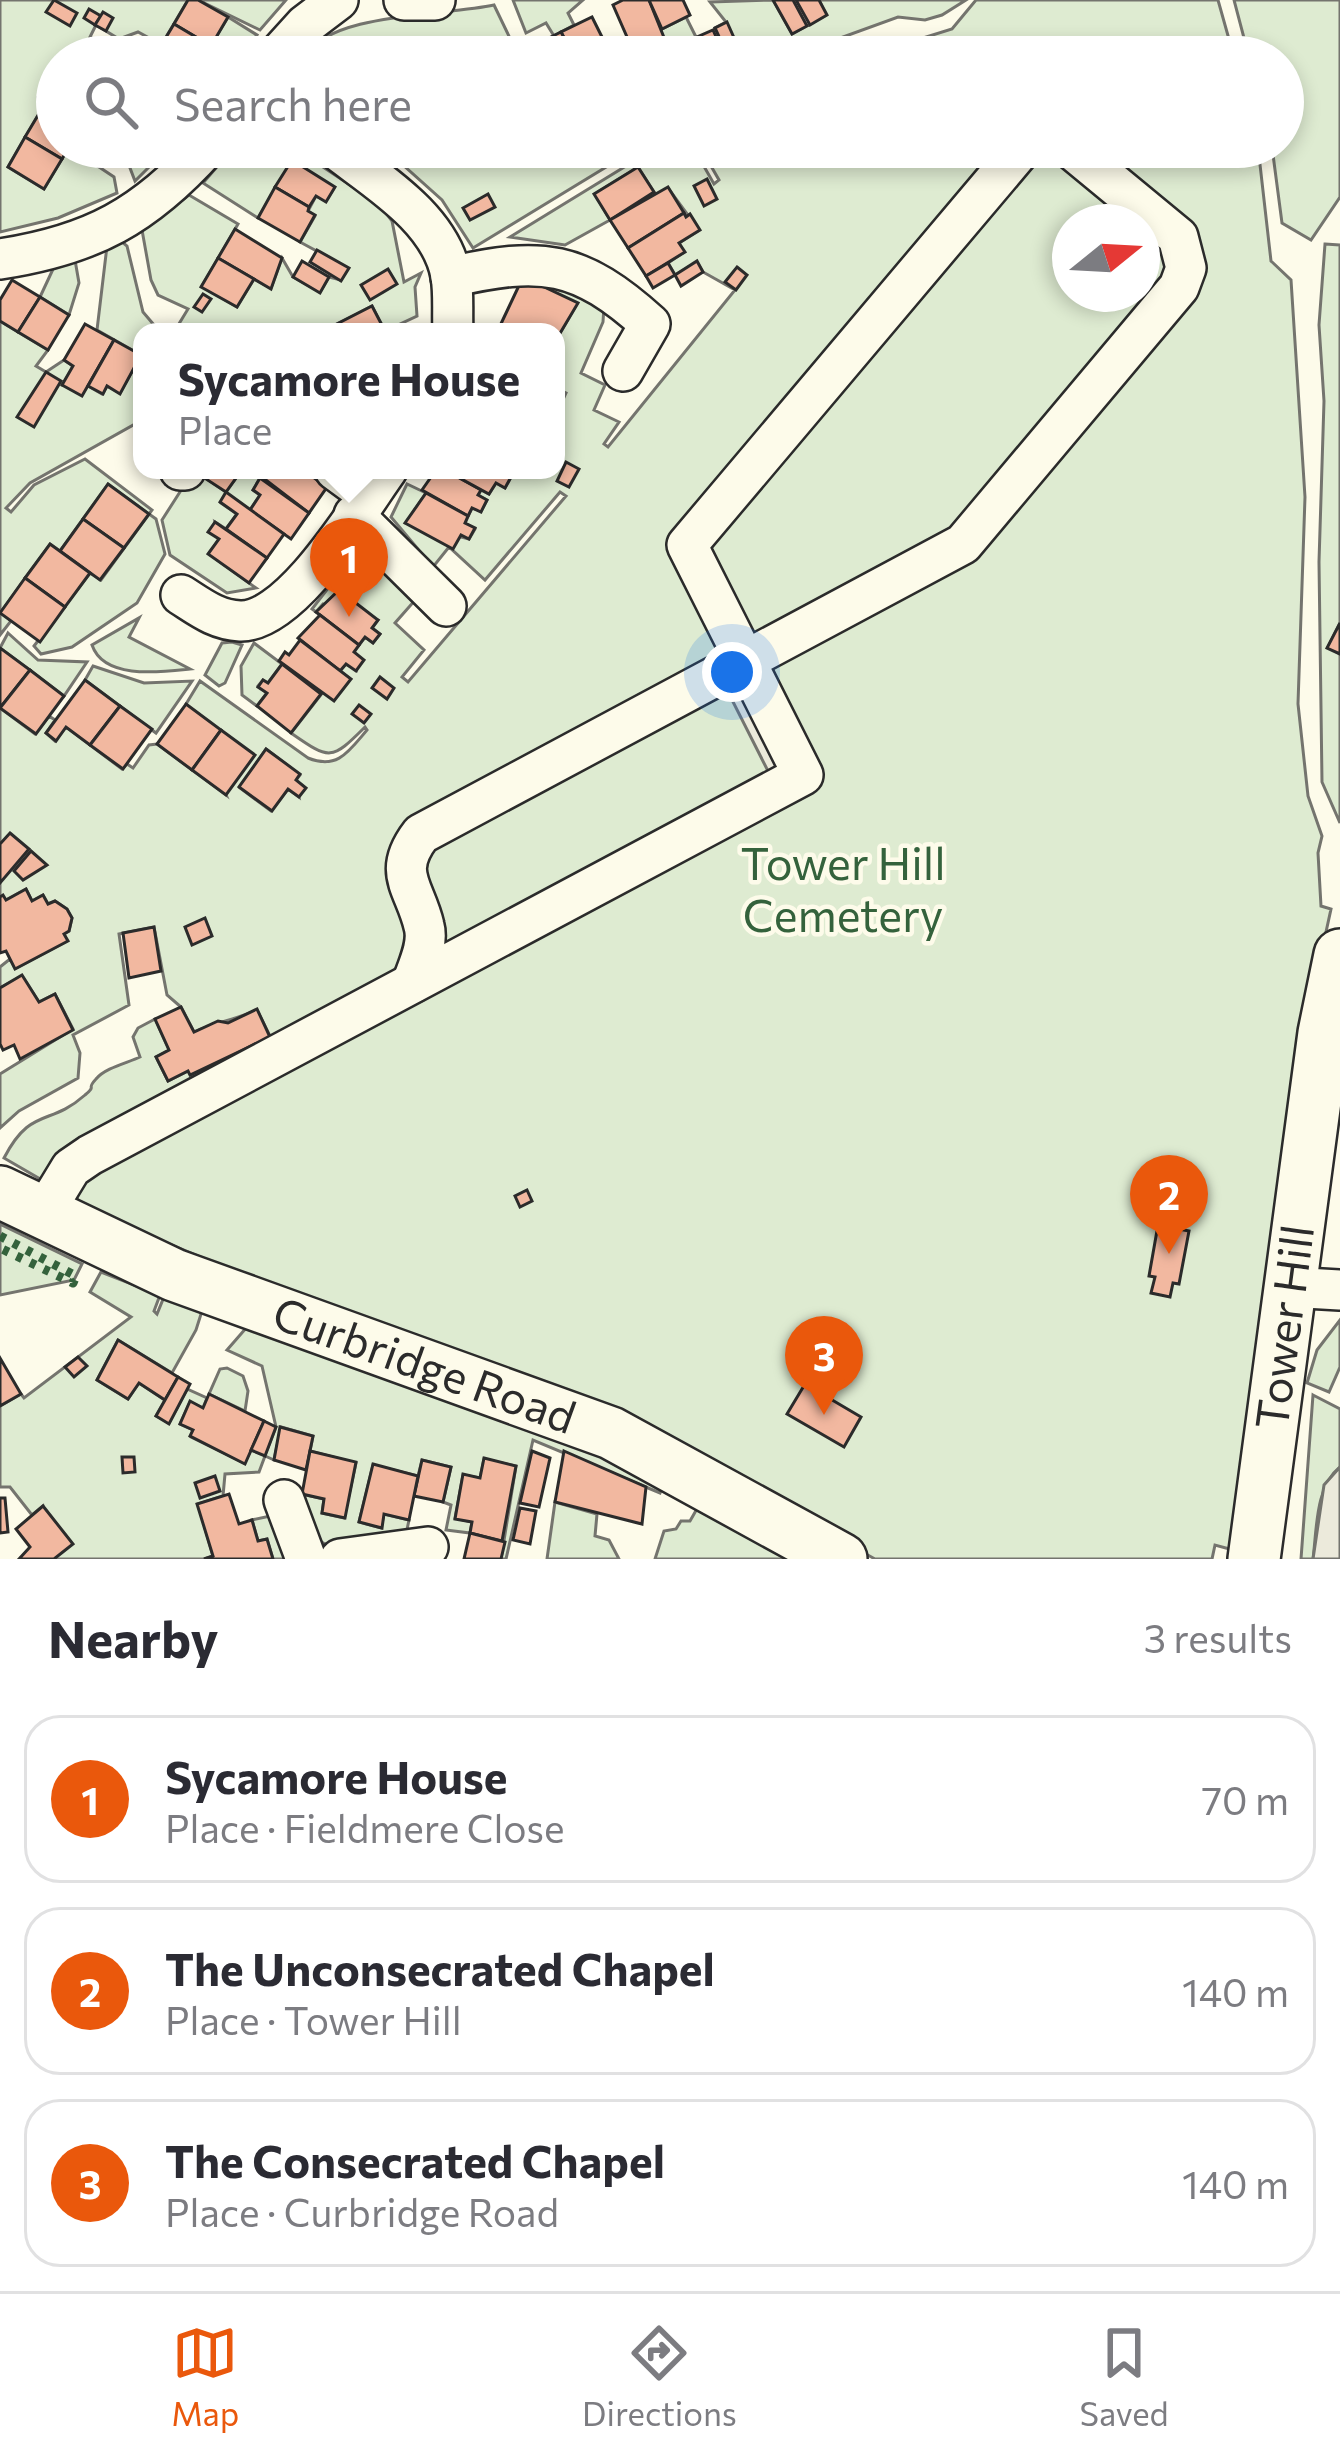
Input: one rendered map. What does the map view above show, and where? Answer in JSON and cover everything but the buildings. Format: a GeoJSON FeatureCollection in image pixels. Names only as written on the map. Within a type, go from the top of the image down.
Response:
{"type":"FeatureCollection","features":[{"type":"Feature","properties":{"kind":"main road","name":"Tower Hill"},"geometry":{"type":"LineString","coordinates":[[1254,1559],[1324,1033],[1340,955]]}},
{"type":"Feature","properties":{"kind":"main road","name":"Curbridge Road"},"geometry":{"type":"LineString","coordinates":[[21,1203],[174,1275],[611,1433],[841,1559]]}},
{"type":"Feature","properties":{"kind":"street"},"geometry":{"type":"LineString","coordinates":[[295,36],[338,0]]}},
{"type":"Feature","properties":{"kind":"street"},"geometry":{"type":"LineString","coordinates":[[404,0],[435,0]]}},
{"type":"Feature","properties":{"kind":"street"},"geometry":{"type":"LineString","coordinates":[[0,259],[80,240],[128,217],[150,205],[186,168]]}},
{"type":"Feature","properties":{"kind":"street"},"geometry":{"type":"LineString","coordinates":[[360,168],[408,206],[433,236],[451,277],[453,323]]}},
{"type":"Feature","properties":{"kind":"street"},"geometry":{"type":"LineString","coordinates":[[21,1203],[90,1155],[802,775],[687,545],[1005,168]]}},
{"type":"Feature","properties":{"kind":"street"},"geometry":{"type":"LineString","coordinates":[[412,983],[425,930],[408,886],[406,866],[421,834],[969,539],[1179,287],[1186,268],[1178,237],[1094,168]]}},
{"type":"Feature","properties":{"kind":"street"},"geometry":{"type":"LineString","coordinates":[[451,277],[516,265],[560,268],[663,312],[623,371]]}},
{"type":"Feature","properties":{"kind":"street"},"geometry":{"type":"LineString","coordinates":[[181,595],[217,618],[245,622],[269,614],[300,586],[370,493],[446,606]]}},
{"type":"Feature","properties":{"kind":"street"},"geometry":{"type":"LineString","coordinates":[[1288,1287],[1340,1290]]}},
{"type":"Feature","properties":{"kind":"street"},"geometry":{"type":"LineString","coordinates":[[284,1500],[306,1559]]}},
{"type":"Feature","properties":{"kind":"street"},"geometry":{"type":"LineString","coordinates":[[340,1559],[428,1547]]}},
{"type":"Feature","properties":{"kind":"green space"},"geometry":{"type":"Polygon","coordinates":[[[0,0],[188,0],[167,36],[138,32],[114,36],[96,25],[90,36],[36,36],[36,119],[8,167],[44,189],[56,168],[100,168],[114,177],[117,193],[58,218],[0,232],[0,0]]]}},
{"type":"Feature","properties":{"kind":"green space"},"geometry":{"type":"Polygon","coordinates":[[[198,0],[286,0],[260,30],[198,0]]]}},
{"type":"Feature","properties":{"kind":"green space"},"geometry":{"type":"Polygon","coordinates":[[[513,0],[583,0],[568,13],[574,25],[554,36],[546,23],[526,33],[513,0]]]}},
{"type":"Feature","properties":{"kind":"green space"},"geometry":{"type":"Polygon","coordinates":[[[773,0],[792,34],[826,15],[819,0],[966,0],[942,15],[925,20],[898,17],[846,36],[719,36],[715,28],[726,22],[710,2],[773,0]]]}},
{"type":"Feature","properties":{"kind":"green space"},"geometry":{"type":"Polygon","coordinates":[[[976,0],[1218,0],[1228,36],[930,36],[952,29],[976,0]]]}},
{"type":"Feature","properties":{"kind":"green space"},"geometry":{"type":"Polygon","coordinates":[[[1234,0],[1340,0],[1340,197],[1311,240],[1282,223],[1275,168],[1304,168],[1304,36],[1243,36],[1234,0]]]}},
{"type":"Feature","properties":{"kind":"green space"},"geometry":{"type":"Polygon","coordinates":[[[494,5],[509,36],[329,36],[390,18],[494,5]]]}},
{"type":"Feature","properties":{"kind":"green space"},"geometry":{"type":"Polygon","coordinates":[[[228,17],[257,35],[256,36],[217,36],[228,17]]]}},
{"type":"Feature","properties":{"kind":"green space"},"geometry":{"type":"Polygon","coordinates":[[[686,17],[696,36],[662,36],[660,30],[686,17]]]}},
{"type":"Feature","properties":{"kind":"green space"},"geometry":{"type":"Polygon","coordinates":[[[130,168],[148,168],[135,181],[130,168]]]}},
{"type":"Feature","properties":{"kind":"green space"},"geometry":{"type":"Polygon","coordinates":[[[216,168],[288,168],[258,218],[203,183],[216,168]]]}},
{"type":"Feature","properties":{"kind":"green space"},"geometry":{"type":"Polygon","coordinates":[[[303,168],[324,168],[380,205],[392,221],[404,282],[421,273],[415,287],[417,316],[402,323],[381,323],[372,306],[339,323],[179,323],[188,309],[158,295],[142,230],[189,195],[238,224],[202,286],[237,307],[254,279],[271,288],[282,258],[293,277],[320,292],[329,277],[341,280],[348,268],[300,242],[315,216],[308,211],[316,196],[326,201],[334,188],[303,168]]]}},
{"type":"Feature","properties":{"kind":"green space"},"geometry":{"type":"Polygon","coordinates":[[[406,168],[604,168],[473,248],[442,200],[406,168]]]}},
{"type":"Feature","properties":{"kind":"green space","name":"Tower Hill Cemetery"},"geometry":{"type":"Polygon","coordinates":[[[623,168],[636,168],[595,194],[610,220],[565,245],[510,237],[623,168]]]}},
{"type":"Feature","properties":{"kind":"green space","name":"Tower Hill Cemetery"},"geometry":{"type":"Polygon","coordinates":[[[639,168],[705,168],[714,184],[719,180],[712,168],[1260,168],[1271,261],[1291,280],[1305,497],[1298,704],[1308,796],[1322,836],[1318,853],[1321,906],[1331,909],[1319,964],[1237,1551],[1215,1545],[1212,1559],[875,1559],[727,1477],[83,1208],[76,1197],[81,1183],[42,1180],[4,1158],[32,1124],[72,1105],[105,1072],[140,1057],[133,1037],[138,1028],[155,1019],[169,1050],[156,1057],[168,1081],[188,1071],[191,1075],[270,1036],[257,1010],[194,1032],[181,1007],[167,995],[154,927],[119,934],[129,1005],[73,1035],[80,1053],[78,1078],[19,1111],[0,1128],[0,1074],[73,1029],[55,994],[39,1002],[22,976],[0,988],[0,967],[10,959],[16,968],[67,941],[64,934],[72,918],[55,901],[48,904],[43,895],[32,901],[26,889],[6,900],[0,897],[0,708],[35,734],[49,716],[55,720],[46,733],[55,741],[66,727],[122,769],[127,764],[133,768],[149,745],[157,744],[226,795],[186,704],[200,681],[308,758],[327,762],[342,756],[365,727],[330,753],[291,733],[323,692],[350,679],[340,671],[346,664],[356,670],[354,652],[365,637],[373,643],[380,634],[372,628],[378,620],[323,604],[316,612],[312,609],[349,561],[369,555],[417,598],[395,623],[424,650],[402,677],[408,682],[566,496],[560,492],[485,580],[449,547],[433,567],[391,517],[407,484],[426,493],[406,523],[469,539],[475,529],[465,523],[472,508],[481,511],[487,500],[478,495],[481,490],[489,494],[496,483],[505,488],[510,479],[565,479],[565,325],[577,304],[523,277],[532,276],[604,306],[603,322],[581,373],[605,385],[594,410],[619,422],[604,444],[608,447],[735,290],[703,272],[697,262],[675,275],[668,263],[684,252],[679,243],[699,230],[668,188],[656,195],[639,168]],[[266,749],[240,788],[271,811],[288,789],[299,797],[296,780],[300,775],[266,749]]]}},
{"type":"Feature","properties":{"kind":"green space"},"geometry":{"type":"Polygon","coordinates":[[[121,241],[127,246],[143,312],[152,323],[133,323],[133,350],[97,330],[107,246],[121,241]]]}},
{"type":"Feature","properties":{"kind":"green space"},"geometry":{"type":"Polygon","coordinates":[[[1325,244],[1340,245],[1340,623],[1328,647],[1340,654],[1340,823],[1322,782],[1319,562],[1324,401],[1319,325],[1325,244]]]}},
{"type":"Feature","properties":{"kind":"green space"},"geometry":{"type":"Polygon","coordinates":[[[75,260],[79,283],[69,315],[40,297],[54,267],[75,260]]]}},
{"type":"Feature","properties":{"kind":"green space"},"geometry":{"type":"Polygon","coordinates":[[[0,321],[48,350],[36,366],[46,372],[64,360],[73,366],[63,385],[88,386],[102,394],[107,386],[120,393],[133,369],[133,425],[30,483],[6,508],[11,512],[34,485],[85,459],[152,510],[149,514],[108,484],[60,551],[50,544],[1,612],[11,621],[0,635],[0,321]]]}},
{"type":"Feature","properties":{"kind":"green space"},"geometry":{"type":"Polygon","coordinates":[[[188,479],[207,479],[226,492],[235,479],[259,479],[253,490],[260,495],[250,510],[226,493],[221,503],[237,514],[226,529],[215,522],[219,539],[209,554],[256,588],[227,593],[170,555],[162,520],[188,479]]]}},
{"type":"Feature","properties":{"kind":"green space"},"geometry":{"type":"Polygon","coordinates":[[[149,514],[156,519],[165,554],[137,603],[72,647],[41,654],[34,646],[90,573],[101,580],[149,514]]]}},
{"type":"Feature","properties":{"kind":"green space"},"geometry":{"type":"Polygon","coordinates":[[[139,618],[129,637],[190,669],[135,671],[108,664],[98,656],[92,645],[139,618]]]}},
{"type":"Feature","properties":{"kind":"green space"},"geometry":{"type":"Polygon","coordinates":[[[8,633],[38,660],[87,662],[64,696],[0,648],[8,633]]]}},
{"type":"Feature","properties":{"kind":"green space"},"geometry":{"type":"Polygon","coordinates":[[[222,643],[242,645],[225,683],[219,686],[205,675],[222,643]]]}},
{"type":"Feature","properties":{"kind":"green space"},"geometry":{"type":"Polygon","coordinates":[[[254,643],[282,664],[268,683],[263,680],[258,686],[267,693],[257,706],[242,695],[241,666],[254,643]]]}},
{"type":"Feature","properties":{"kind":"green space"},"geometry":{"type":"Polygon","coordinates":[[[93,666],[144,683],[192,681],[156,733],[85,680],[93,666]]]}},
{"type":"Feature","properties":{"kind":"green space"},"geometry":{"type":"Polygon","coordinates":[[[0,1224],[82,1264],[74,1280],[0,1295],[0,1224]]]}},
{"type":"Feature","properties":{"kind":"green space"},"geometry":{"type":"Polygon","coordinates":[[[101,1272],[160,1295],[157,1314],[164,1297],[202,1311],[172,1373],[118,1340],[97,1380],[128,1399],[139,1383],[165,1400],[156,1416],[169,1423],[187,1389],[207,1398],[203,1408],[190,1402],[180,1424],[193,1430],[191,1437],[244,1463],[251,1450],[265,1455],[276,1427],[262,1366],[227,1350],[247,1327],[592,1452],[662,1488],[660,1493],[533,1440],[506,1559],[501,1559],[516,1466],[484,1459],[480,1478],[463,1475],[455,1518],[472,1522],[470,1533],[446,1530],[451,1505],[443,1502],[451,1467],[422,1460],[418,1476],[373,1465],[359,1522],[381,1528],[384,1514],[409,1520],[404,1544],[330,1547],[315,1538],[302,1494],[324,1499],[322,1513],[344,1518],[356,1463],[310,1451],[313,1436],[281,1427],[274,1460],[265,1456],[259,1472],[225,1474],[223,1496],[198,1504],[213,1556],[54,1559],[43,1506],[32,1515],[10,1487],[0,1487],[0,1406],[21,1394],[24,1398],[131,1317],[90,1292],[101,1272]]]}},
{"type":"Feature","properties":{"kind":"green space"},"geometry":{"type":"Polygon","coordinates":[[[1340,1320],[1340,1367],[1329,1392],[1307,1383],[1317,1350],[1340,1320]]]}},
{"type":"Feature","properties":{"kind":"green space"},"geometry":{"type":"Polygon","coordinates":[[[220,1369],[243,1376],[248,1391],[245,1411],[209,1394],[220,1369]]]}},
{"type":"Feature","properties":{"kind":"green space"},"geometry":{"type":"Polygon","coordinates":[[[1313,1395],[1340,1409],[1340,1467],[1322,1497],[1313,1559],[1301,1559],[1313,1395]]]}},
{"type":"Feature","properties":{"kind":"green space"},"geometry":{"type":"Polygon","coordinates":[[[555,1502],[597,1514],[595,1536],[609,1540],[619,1559],[547,1559],[555,1502]]]}},
{"type":"Feature","properties":{"kind":"green space"},"geometry":{"type":"Polygon","coordinates":[[[698,1507],[791,1559],[655,1559],[664,1531],[690,1521],[698,1507]]]}},
{"type":"Feature","properties":{"kind":"green space"},"geometry":{"type":"Polygon","coordinates":[[[275,1515],[290,1559],[273,1559],[267,1539],[258,1541],[252,1520],[275,1515]]]}},
{"type":"Feature","properties":{"kind":"shaded area"},"geometry":{"type":"Polygon","coordinates":[[[762,672],[809,759],[772,779],[727,690],[762,672]]]}},
{"type":"Feature","properties":{"kind":"shaded area"},"geometry":{"type":"Polygon","coordinates":[[[1340,1467],[1340,1559],[1313,1559],[1324,1485],[1340,1467]]]}},
{"type":"Feature","properties":{"kind":"hedge"},"geometry":{"type":"LineString","coordinates":[[0,1236],[76,1276],[73,1283],[0,1248]]}},
{"type":"Feature","properties":{"kind":"place","name":"Sycamore House"},"geometry":{"type":"Point","coordinates":[349,617]}},
{"type":"Feature","properties":{"kind":"place","name":"The Unconsecrated Chapel"},"geometry":{"type":"Point","coordinates":[1169,1254]}},
{"type":"Feature","properties":{"kind":"place","name":"The Consecrated Chapel"},"geometry":{"type":"Point","coordinates":[824,1415]}}]}
